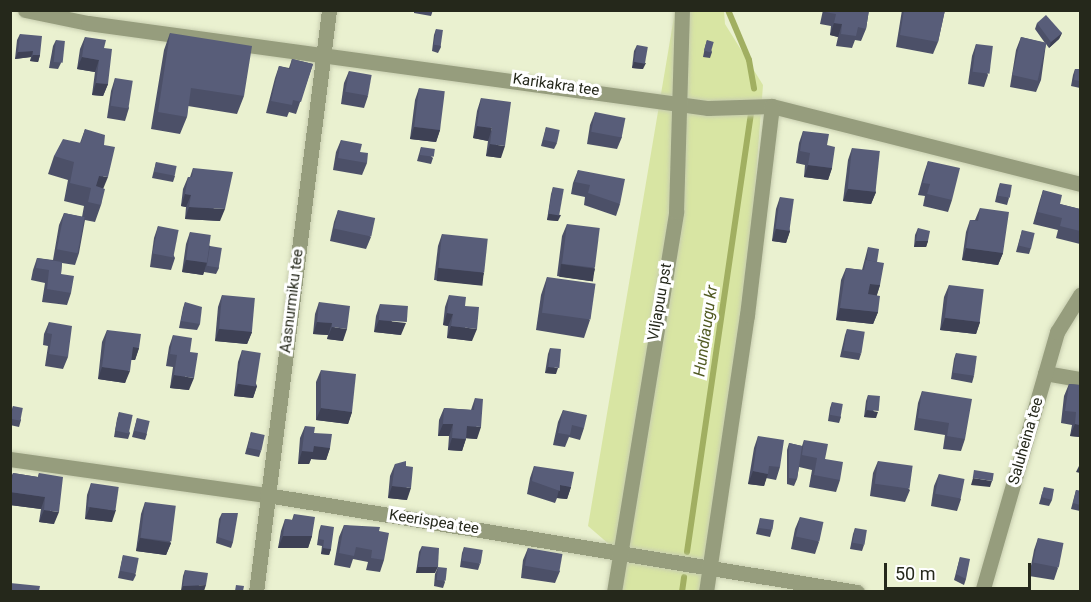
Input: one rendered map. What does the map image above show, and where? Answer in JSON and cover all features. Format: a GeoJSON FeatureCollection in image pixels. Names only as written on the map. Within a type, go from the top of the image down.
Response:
{"type":"FeatureCollection","features":[{"type":"Feature","properties":{"kind":"street","name":"Karikakra tee"},"geometry":{"type":"LineString","coordinates":[[25,10],[88,23],[323,54],[677,93],[708,108],[772,106],[1080,184]]}},
{"type":"Feature","properties":{"kind":"street","name":"Aasnurmiku tee"},"geometry":{"type":"LineString","coordinates":[[256,591],[328,10]]}},
{"type":"Feature","properties":{"kind":"street","name":"Viljapuu pst"},"geometry":{"type":"LineString","coordinates":[[614,591],[676,212],[680,171],[677,93],[682,10]]}},
{"type":"Feature","properties":{"kind":"street"},"geometry":{"type":"LineString","coordinates":[[705,591],[747,315],[772,106]]}},
{"type":"Feature","properties":{"kind":"street","name":"Saluheina tee"},"geometry":{"type":"LineString","coordinates":[[982,591],[1057,332],[1080,295]]}},
{"type":"Feature","properties":{"kind":"street"},"geometry":{"type":"LineString","coordinates":[[1045,373],[1080,379]]}},
{"type":"Feature","properties":{"kind":"street","name":"Keerispea tee"},"geometry":{"type":"LineString","coordinates":[[10,459],[267,495],[620,551],[709,570],[857,591]]}},
{"type":"Feature","properties":{"kind":"green space"},"geometry":{"type":"Polygon","coordinates":[[[675,11],[724,11],[725,24],[763,85],[748,281],[700,591],[619,591],[625,558],[588,526],[675,11]]]}},
{"type":"Feature","properties":{"kind":"building"},"geometry":{"type":"Polygon","coordinates":[[[825,10],[869,10],[866,29],[858,27],[856,36],[841,34],[842,24],[834,23],[836,14],[825,12],[825,10]]]}},
{"type":"Feature","properties":{"kind":"building"},"geometry":{"type":"Polygon","coordinates":[[[904,10],[945,10],[938,42],[900,35],[904,10]]]}},
{"type":"Feature","properties":{"kind":"building"},"geometry":{"type":"Polygon","coordinates":[[[1046,15],[1062,33],[1051,42],[1037,23],[1046,15]]]}},
{"type":"Feature","properties":{"kind":"building"},"geometry":{"type":"Polygon","coordinates":[[[436,29],[443,30],[441,46],[434,45],[436,29]]]}},
{"type":"Feature","properties":{"kind":"building"},"geometry":{"type":"Polygon","coordinates":[[[170,33],[252,46],[244,96],[191,88],[187,117],[158,112],[170,33]]]}},
{"type":"Feature","properties":{"kind":"building"},"geometry":{"type":"Polygon","coordinates":[[[20,34],[42,36],[40,55],[33,55],[33,51],[18,52],[20,34]]]}},
{"type":"Feature","properties":{"kind":"building"},"geometry":{"type":"Polygon","coordinates":[[[85,37],[106,40],[104,48],[112,49],[108,84],[96,83],[99,60],[82,57],[85,37]]]}},
{"type":"Feature","properties":{"kind":"building"},"geometry":{"type":"Polygon","coordinates":[[[1021,37],[1046,43],[1038,81],[1012,75],[1021,37]]]}},
{"type":"Feature","properties":{"kind":"building"},"geometry":{"type":"Polygon","coordinates":[[[56,40],[65,41],[63,63],[54,62],[56,40]]]}},
{"type":"Feature","properties":{"kind":"building"},"geometry":{"type":"Polygon","coordinates":[[[707,40],[714,42],[711,53],[704,51],[707,40]]]}},
{"type":"Feature","properties":{"kind":"building"},"geometry":{"type":"Polygon","coordinates":[[[976,44],[993,46],[989,74],[973,72],[976,44]]]}},
{"type":"Feature","properties":{"kind":"building"},"geometry":{"type":"Polygon","coordinates":[[[637,45],[648,47],[645,64],[634,62],[637,45]]]}},
{"type":"Feature","properties":{"kind":"building"},"geometry":{"type":"Polygon","coordinates":[[[292,59],[313,64],[301,102],[293,100],[292,105],[271,101],[279,66],[290,69],[292,59]]]}},
{"type":"Feature","properties":{"kind":"building"},"geometry":{"type":"Polygon","coordinates":[[[1075,69],[1080,69],[1080,81],[1074,80],[1075,69]]]}},
{"type":"Feature","properties":{"kind":"building"},"geometry":{"type":"Polygon","coordinates":[[[349,71],[372,75],[368,96],[345,92],[349,71]]]}},
{"type":"Feature","properties":{"kind":"building"},"geometry":{"type":"Polygon","coordinates":[[[115,78],[133,81],[128,108],[111,106],[115,78]]]}},
{"type":"Feature","properties":{"kind":"building"},"geometry":{"type":"Polygon","coordinates":[[[419,88],[445,91],[440,130],[414,127],[419,88]]]}},
{"type":"Feature","properties":{"kind":"building"},"geometry":{"type":"Polygon","coordinates":[[[481,98],[511,102],[505,146],[490,144],[492,128],[477,126],[481,98]]]}},
{"type":"Feature","properties":{"kind":"building"},"geometry":{"type":"Polygon","coordinates":[[[595,112],[625,118],[622,138],[591,132],[595,112]]]}},
{"type":"Feature","properties":{"kind":"building"},"geometry":{"type":"Polygon","coordinates":[[[546,127],[560,130],[557,143],[543,140],[546,127]]]}},
{"type":"Feature","properties":{"kind":"building"},"geometry":{"type":"Polygon","coordinates":[[[85,129],[105,135],[104,145],[115,147],[108,177],[99,176],[96,186],[105,189],[101,205],[88,202],[91,188],[70,183],[74,162],[54,156],[63,139],[81,143],[85,129]]]}},
{"type":"Feature","properties":{"kind":"building"},"geometry":{"type":"Polygon","coordinates":[[[803,131],[829,134],[827,145],[835,147],[832,168],[808,165],[810,153],[800,151],[803,131]]]}},
{"type":"Feature","properties":{"kind":"building"},"geometry":{"type":"Polygon","coordinates":[[[341,140],[362,144],[360,152],[368,153],[367,163],[338,158],[341,140]]]}},
{"type":"Feature","properties":{"kind":"building"},"geometry":{"type":"Polygon","coordinates":[[[421,147],[435,149],[434,157],[420,155],[421,147]]]}},
{"type":"Feature","properties":{"kind":"building"},"geometry":{"type":"Polygon","coordinates":[[[852,148],[880,151],[876,192],[848,189],[852,148]]]}},
{"type":"Feature","properties":{"kind":"building"},"geometry":{"type":"Polygon","coordinates":[[[928,161],[960,168],[952,200],[927,194],[930,184],[923,183],[928,161]]]}},
{"type":"Feature","properties":{"kind":"building"},"geometry":{"type":"Polygon","coordinates":[[[156,162],[177,166],[175,176],[154,172],[156,162]]]}},
{"type":"Feature","properties":{"kind":"building"},"geometry":{"type":"Polygon","coordinates":[[[193,168],[233,172],[225,209],[189,207],[191,195],[185,194],[188,177],[192,177],[193,168]]]}},
{"type":"Feature","properties":{"kind":"building"},"geometry":{"type":"Polygon","coordinates":[[[578,170],[625,179],[620,204],[588,193],[590,185],[575,182],[578,170]]]}},
{"type":"Feature","properties":{"kind":"building"},"geometry":{"type":"Polygon","coordinates":[[[1000,183],[1012,185],[1010,198],[998,196],[1000,183]]]}},
{"type":"Feature","properties":{"kind":"building"},"geometry":{"type":"Polygon","coordinates":[[[553,187],[564,189],[559,215],[548,214],[553,187]]]}},
{"type":"Feature","properties":{"kind":"building"},"geometry":{"type":"Polygon","coordinates":[[[1043,190],[1062,195],[1060,204],[1080,209],[1080,231],[1060,226],[1062,218],[1038,212],[1043,190]]]}},
{"type":"Feature","properties":{"kind":"building"},"geometry":{"type":"Polygon","coordinates":[[[780,197],[794,199],[789,231],[776,229],[780,197]]]}},
{"type":"Feature","properties":{"kind":"building"},"geometry":{"type":"Polygon","coordinates":[[[980,208],[1009,212],[1003,253],[966,248],[970,220],[978,221],[980,208]]]}},
{"type":"Feature","properties":{"kind":"building"},"geometry":{"type":"Polygon","coordinates":[[[338,210],[375,218],[371,236],[334,229],[338,210]]]}},
{"type":"Feature","properties":{"kind":"building"},"geometry":{"type":"Polygon","coordinates":[[[64,213],[85,217],[78,253],[57,249],[64,213]]]}},
{"type":"Feature","properties":{"kind":"building"},"geometry":{"type":"Polygon","coordinates":[[[567,224],[600,228],[595,268],[562,264],[567,224]]]}},
{"type":"Feature","properties":{"kind":"building"},"geometry":{"type":"Polygon","coordinates":[[[158,226],[179,230],[173,257],[153,253],[158,226]]]}},
{"type":"Feature","properties":{"kind":"building"},"geometry":{"type":"Polygon","coordinates":[[[918,228],[930,231],[928,241],[916,241],[918,228]]]}},
{"type":"Feature","properties":{"kind":"building"},"geometry":{"type":"Polygon","coordinates":[[[1022,230],[1035,233],[1031,249],[1018,246],[1022,230]]]}},
{"type":"Feature","properties":{"kind":"building"},"geometry":{"type":"Polygon","coordinates":[[[190,232],[211,235],[207,263],[186,260],[190,232]]]}},
{"type":"Feature","properties":{"kind":"building"},"geometry":{"type":"Polygon","coordinates":[[[442,234],[488,239],[484,273],[438,268],[442,234]]]}},
{"type":"Feature","properties":{"kind":"building"},"geometry":{"type":"Polygon","coordinates":[[[210,246],[222,248],[219,268],[207,266],[210,246]]]}},
{"type":"Feature","properties":{"kind":"building"},"geometry":{"type":"Polygon","coordinates":[[[868,247],[879,249],[877,262],[867,260],[868,247]]]}},
{"type":"Feature","properties":{"kind":"building"},"geometry":{"type":"Polygon","coordinates":[[[37,258],[62,262],[61,274],[74,276],[71,293],[47,289],[49,270],[36,268],[37,258]]]}},
{"type":"Feature","properties":{"kind":"building"},"geometry":{"type":"Polygon","coordinates":[[[866,260],[884,263],[880,285],[870,284],[868,294],[880,296],[878,312],[840,308],[846,268],[864,270],[866,260]]]}},
{"type":"Feature","properties":{"kind":"building"},"geometry":{"type":"Polygon","coordinates":[[[547,277],[596,284],[591,319],[542,313],[547,277]]]}},
{"type":"Feature","properties":{"kind":"building"},"geometry":{"type":"Polygon","coordinates":[[[949,285],[984,289],[980,322],[945,318],[949,285]]]}},
{"type":"Feature","properties":{"kind":"building"},"geometry":{"type":"Polygon","coordinates":[[[222,295],[255,298],[252,332],[219,329],[222,295]]]}},
{"type":"Feature","properties":{"kind":"building"},"geometry":{"type":"Polygon","coordinates":[[[449,295],[466,297],[465,306],[479,307],[477,329],[451,326],[453,314],[447,313],[449,295]]]}},
{"type":"Feature","properties":{"kind":"building"},"geometry":{"type":"Polygon","coordinates":[[[185,302],[202,307],[200,324],[181,321],[185,302]]]}},
{"type":"Feature","properties":{"kind":"building"},"geometry":{"type":"Polygon","coordinates":[[[319,302],[350,306],[347,329],[332,327],[332,323],[317,322],[319,302]]]}},
{"type":"Feature","properties":{"kind":"building"},"geometry":{"type":"Polygon","coordinates":[[[380,304],[408,306],[407,322],[379,320],[380,304]]]}},
{"type":"Feature","properties":{"kind":"building"},"geometry":{"type":"Polygon","coordinates":[[[49,322],[72,326],[68,357],[49,354],[52,334],[47,333],[49,322]]]}},
{"type":"Feature","properties":{"kind":"building"},"geometry":{"type":"Polygon","coordinates":[[[847,329],[865,332],[861,354],[844,351],[847,329]]]}},
{"type":"Feature","properties":{"kind":"building"},"geometry":{"type":"Polygon","coordinates":[[[107,330],[141,334],[139,348],[133,347],[130,371],[102,367],[107,330]]]}},
{"type":"Feature","properties":{"kind":"building"},"geometry":{"type":"Polygon","coordinates":[[[173,335],[192,338],[190,352],[198,353],[194,378],[174,375],[177,355],[170,354],[173,335]]]}},
{"type":"Feature","properties":{"kind":"building"},"geometry":{"type":"Polygon","coordinates":[[[550,348],[561,349],[559,368],[548,367],[550,348]]]}},
{"type":"Feature","properties":{"kind":"building"},"geometry":{"type":"Polygon","coordinates":[[[242,350],[261,353],[255,387],[237,384],[242,350]]]}},
{"type":"Feature","properties":{"kind":"building"},"geometry":{"type":"Polygon","coordinates":[[[956,353],[977,356],[974,376],[953,373],[956,353]]]}},
{"type":"Feature","properties":{"kind":"building"},"geometry":{"type":"Polygon","coordinates":[[[321,370],[356,374],[352,412],[321,408],[321,370]]]}},
{"type":"Feature","properties":{"kind":"building"},"geometry":{"type":"Polygon","coordinates":[[[1069,384],[1080,385],[1080,425],[1075,424],[1076,412],[1065,411],[1069,384]]]}},
{"type":"Feature","properties":{"kind":"building"},"geometry":{"type":"Polygon","coordinates":[[[922,391],[972,399],[965,439],[947,436],[949,423],[918,418],[922,391]]]}},
{"type":"Feature","properties":{"kind":"building"},"geometry":{"type":"Polygon","coordinates":[[[868,395],[880,396],[879,411],[867,410],[868,395]]]}},
{"type":"Feature","properties":{"kind":"building"},"geometry":{"type":"Polygon","coordinates":[[[475,398],[483,399],[481,427],[467,426],[466,439],[452,438],[453,424],[443,424],[444,408],[474,410],[475,398]]]}},
{"type":"Feature","properties":{"kind":"building"},"geometry":{"type":"Polygon","coordinates":[[[832,402],[843,404],[841,417],[830,415],[832,402]]]}},
{"type":"Feature","properties":{"kind":"building"},"geometry":{"type":"Polygon","coordinates":[[[13,406],[23,408],[20,421],[11,419],[13,406]]]}},
{"type":"Feature","properties":{"kind":"building"},"geometry":{"type":"Polygon","coordinates":[[[563,410],[587,415],[584,428],[572,425],[570,435],[558,433],[563,410]]]}},
{"type":"Feature","properties":{"kind":"building"},"geometry":{"type":"Polygon","coordinates":[[[119,412],[133,415],[129,433],[115,431],[119,412]]]}},
{"type":"Feature","properties":{"kind":"building"},"geometry":{"type":"Polygon","coordinates":[[[137,418],[150,421],[147,434],[134,431],[137,418]]]}},
{"type":"Feature","properties":{"kind":"building"},"geometry":{"type":"Polygon","coordinates":[[[305,426],[315,427],[314,433],[332,434],[330,448],[314,446],[313,452],[302,451],[305,426]]]}},
{"type":"Feature","properties":{"kind":"building"},"geometry":{"type":"Polygon","coordinates":[[[251,432],[265,435],[261,451],[248,448],[251,432]]]}},
{"type":"Feature","properties":{"kind":"building"},"geometry":{"type":"Polygon","coordinates":[[[758,436],[784,440],[780,467],[769,466],[768,474],[753,471],[758,436]]]}},
{"type":"Feature","properties":{"kind":"building"},"geometry":{"type":"Polygon","coordinates":[[[804,440],[828,444],[825,459],[843,462],[840,480],[814,475],[817,458],[802,455],[804,440]]]}},
{"type":"Feature","properties":{"kind":"building"},"geometry":{"type":"Polygon","coordinates":[[[789,443],[802,446],[797,479],[789,478],[789,443]]]}},
{"type":"Feature","properties":{"kind":"building"},"geometry":{"type":"Polygon","coordinates":[[[406,461],[406,466],[413,467],[411,488],[392,486],[395,464],[406,461]]]}},
{"type":"Feature","properties":{"kind":"building"},"geometry":{"type":"Polygon","coordinates":[[[878,461],[913,466],[909,489],[875,484],[878,461]]]}},
{"type":"Feature","properties":{"kind":"building"},"geometry":{"type":"Polygon","coordinates":[[[534,466],[574,472],[571,487],[560,485],[560,491],[532,481],[534,466]]]}},
{"type":"Feature","properties":{"kind":"building"},"geometry":{"type":"Polygon","coordinates":[[[974,470],[994,473],[993,481],[973,478],[974,470]]]}},
{"type":"Feature","properties":{"kind":"building"},"geometry":{"type":"Polygon","coordinates":[[[13,473],[38,477],[39,473],[63,477],[59,512],[44,510],[45,497],[10,492],[13,473]]]}},
{"type":"Feature","properties":{"kind":"building"},"geometry":{"type":"Polygon","coordinates":[[[939,474],[965,479],[961,499],[935,494],[939,474]]]}},
{"type":"Feature","properties":{"kind":"building"},"geometry":{"type":"Polygon","coordinates":[[[91,483],[119,487],[115,511],[88,507],[91,483]]]}},
{"type":"Feature","properties":{"kind":"building"},"geometry":{"type":"Polygon","coordinates":[[[1044,487],[1054,489],[1052,500],[1041,497],[1044,487]]]}},
{"type":"Feature","properties":{"kind":"building"},"geometry":{"type":"Polygon","coordinates":[[[1076,490],[1080,491],[1080,505],[1073,503],[1076,490]]]}},
{"type":"Feature","properties":{"kind":"building"},"geometry":{"type":"Polygon","coordinates":[[[145,502],[176,506],[171,542],[141,538],[145,502]]]}},
{"type":"Feature","properties":{"kind":"building"},"geometry":{"type":"Polygon","coordinates":[[[222,513],[238,513],[233,542],[218,537],[222,513]]]}},
{"type":"Feature","properties":{"kind":"building"},"geometry":{"type":"Polygon","coordinates":[[[294,514],[315,517],[312,536],[283,536],[285,519],[293,520],[294,514]]]}},
{"type":"Feature","properties":{"kind":"building"},"geometry":{"type":"Polygon","coordinates":[[[800,517],[823,522],[819,542],[796,537],[800,517]]]}},
{"type":"Feature","properties":{"kind":"building"},"geometry":{"type":"Polygon","coordinates":[[[760,518],[774,520],[772,530],[759,528],[760,518]]]}},
{"type":"Feature","properties":{"kind":"building"},"geometry":{"type":"Polygon","coordinates":[[[321,525],[334,527],[331,549],[323,548],[324,540],[319,539],[321,525]]]}},
{"type":"Feature","properties":{"kind":"building"},"geometry":{"type":"Polygon","coordinates":[[[344,525],[380,527],[379,531],[389,533],[384,560],[371,558],[372,550],[356,547],[354,556],[339,553],[344,525]]]}},
{"type":"Feature","properties":{"kind":"building"},"geometry":{"type":"Polygon","coordinates":[[[855,528],[867,530],[865,545],[853,543],[855,528]]]}},
{"type":"Feature","properties":{"kind":"building"},"geometry":{"type":"Polygon","coordinates":[[[1038,538],[1064,543],[1059,568],[1033,563],[1038,538]]]}},
{"type":"Feature","properties":{"kind":"building"},"geometry":{"type":"Polygon","coordinates":[[[422,546],[439,548],[438,567],[418,567],[422,546]]]}},
{"type":"Feature","properties":{"kind":"building"},"geometry":{"type":"Polygon","coordinates":[[[464,547],[483,550],[481,564],[462,561],[464,547]]]}},
{"type":"Feature","properties":{"kind":"building"},"geometry":{"type":"Polygon","coordinates":[[[528,548],[562,554],[559,572],[525,566],[528,548]]]}},
{"type":"Feature","properties":{"kind":"building"},"geometry":{"type":"Polygon","coordinates":[[[123,555],[139,558],[136,574],[120,571],[123,555]]]}},
{"type":"Feature","properties":{"kind":"building"},"geometry":{"type":"Polygon","coordinates":[[[960,557],[970,559],[966,579],[956,574],[960,557]]]}},
{"type":"Feature","properties":{"kind":"building"},"geometry":{"type":"Polygon","coordinates":[[[438,567],[447,568],[446,581],[437,580],[438,567]]]}},
{"type":"Feature","properties":{"kind":"building"},"geometry":{"type":"Polygon","coordinates":[[[185,570],[208,573],[206,585],[183,586],[185,570]]]}},
{"type":"Feature","properties":{"kind":"building"},"geometry":{"type":"Polygon","coordinates":[[[10,583],[40,586],[39,591],[10,591],[10,583]]]}},
{"type":"Feature","properties":{"kind":"building"},"geometry":{"type":"Polygon","coordinates":[[[236,585],[244,586],[243,591],[235,591],[236,585]]]}},
{"type":"Feature","properties":{"kind":"waterway","name":"Hundiaugu kr"},"geometry":{"type":"LineString","coordinates":[[728,10],[749,60],[754,89]]}},
{"type":"Feature","properties":{"kind":"waterway","name":"Hundiaugu kr"},"geometry":{"type":"LineString","coordinates":[[687,552],[751,114]]}},
{"type":"Feature","properties":{"kind":"waterway","name":"Hundiaugu kr"},"geometry":{"type":"LineString","coordinates":[[682,592],[684,577]]}}]}
